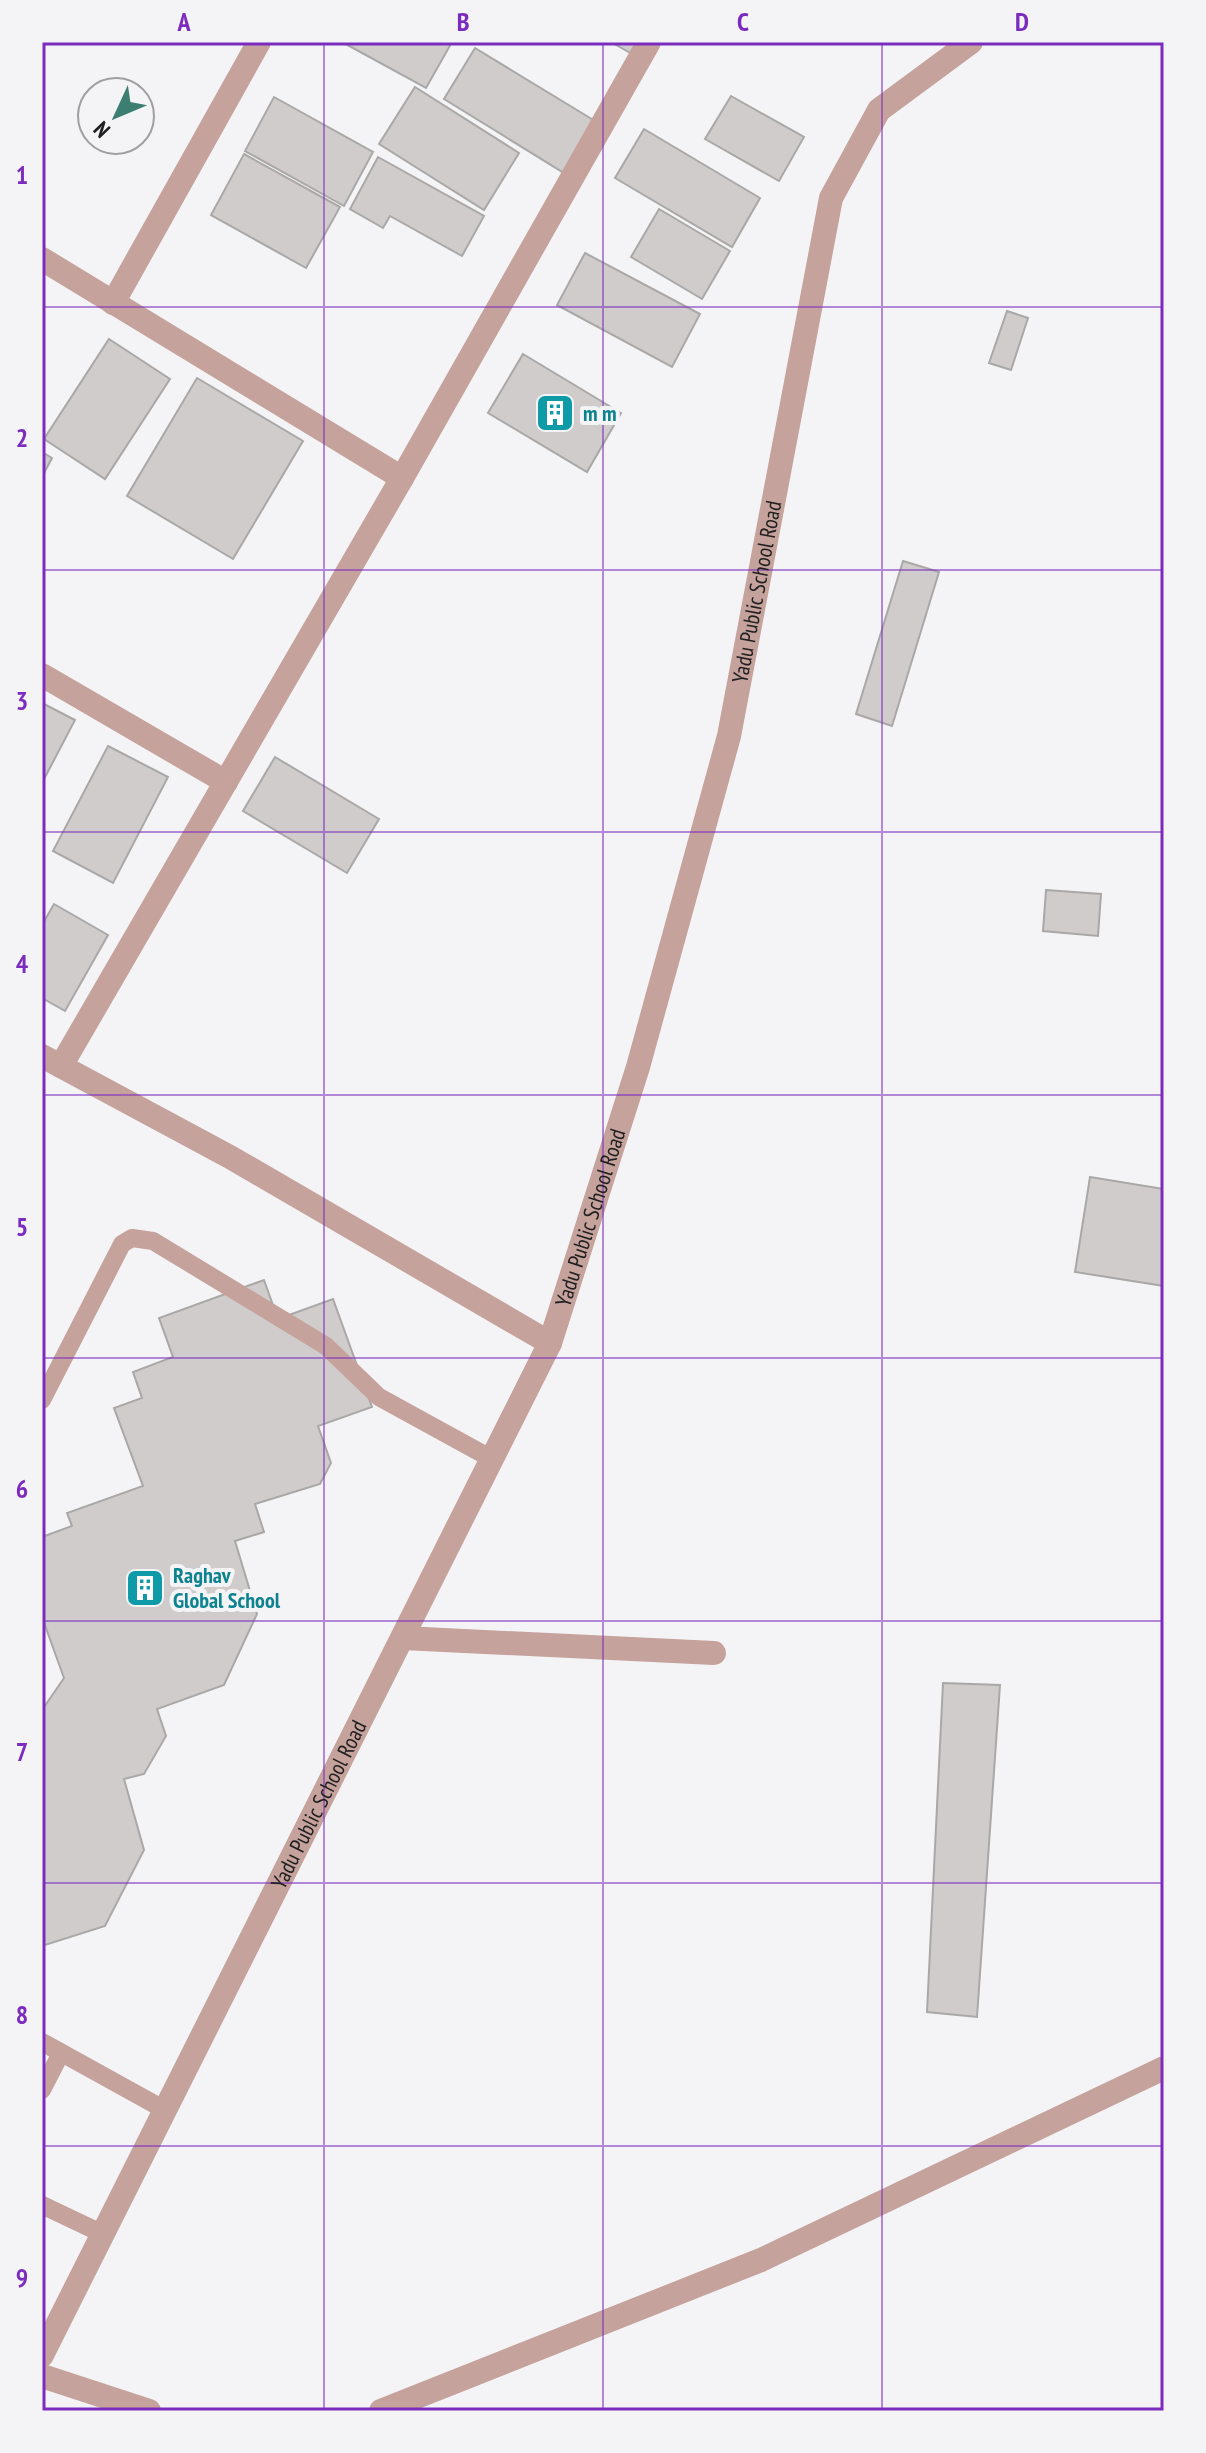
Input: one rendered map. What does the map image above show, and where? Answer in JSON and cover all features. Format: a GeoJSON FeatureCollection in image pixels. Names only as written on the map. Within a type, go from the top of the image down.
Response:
{"type":"FeatureCollection","features":[{"type":"Feature","properties":{"kind":"street"},"geometry":{"type":"LineString","coordinates":[[113,303],[259,42]]}},
{"type":"Feature","properties":{"kind":"street"},"geometry":{"type":"LineString","coordinates":[[550,1343],[230,1157],[52,1061],[226,782],[649,42]]}},
{"type":"Feature","properties":{"kind":"street","name":"Yadu Public School Road"},"geometry":{"type":"LineString","coordinates":[[42,2355],[550,1343],[638,1067],[729,736],[831,198],[879,110],[971,42]]}},
{"type":"Feature","properties":{"kind":"street"},"geometry":{"type":"LineString","coordinates":[[42,259],[402,478]]}},
{"type":"Feature","properties":{"kind":"street"},"geometry":{"type":"LineString","coordinates":[[42,675],[226,782]]}},
{"type":"Feature","properties":{"kind":"street"},"geometry":{"type":"LineString","coordinates":[[403,1638],[714,1653]]}},
{"type":"Feature","properties":{"kind":"street"},"geometry":{"type":"LineString","coordinates":[[381,2411],[761,2260],[1164,2068]]}},
{"type":"Feature","properties":{"kind":"street"},"geometry":{"type":"LineString","coordinates":[[42,2376],[149,2411]]}},
{"type":"Feature","properties":{"kind":"lane"},"geometry":{"type":"LineString","coordinates":[[42,1400],[122,1244],[132,1238],[153,1241],[326,1346],[379,1397],[492,1459]]}},
{"type":"Feature","properties":{"kind":"lane"},"geometry":{"type":"LineString","coordinates":[[42,2042],[165,2110]]}},
{"type":"Feature","properties":{"kind":"lane"},"geometry":{"type":"LineString","coordinates":[[42,2090],[61,2053]]}},
{"type":"Feature","properties":{"kind":"lane"},"geometry":{"type":"LineString","coordinates":[[42,2205],[103,2234]]}},
{"type":"Feature","properties":{"kind":"building"},"geometry":{"type":"Polygon","coordinates":[[[342,42],[452,42],[426,88],[342,42]]]}},
{"type":"Feature","properties":{"kind":"building"},"geometry":{"type":"Polygon","coordinates":[[[611,42],[639,42],[632,54],[611,42]]]}},
{"type":"Feature","properties":{"kind":"building"},"geometry":{"type":"Polygon","coordinates":[[[475,48],[595,121],[564,173],[444,99],[475,48]]]}},
{"type":"Feature","properties":{"kind":"building"},"geometry":{"type":"Polygon","coordinates":[[[415,87],[519,153],[484,210],[379,144],[415,87]]]}},
{"type":"Feature","properties":{"kind":"building"},"geometry":{"type":"Polygon","coordinates":[[[731,96],[804,137],[779,181],[705,139],[731,96]]]}},
{"type":"Feature","properties":{"kind":"building"},"geometry":{"type":"Polygon","coordinates":[[[274,97],[373,152],[344,206],[245,151],[274,97]]]}},
{"type":"Feature","properties":{"kind":"building"},"geometry":{"type":"Polygon","coordinates":[[[644,129],[760,198],[732,247],[615,178],[644,129]]]}},
{"type":"Feature","properties":{"kind":"building"},"geometry":{"type":"Polygon","coordinates":[[[244,154],[340,207],[306,268],[211,215],[244,154]]]}},
{"type":"Feature","properties":{"kind":"building"},"geometry":{"type":"Polygon","coordinates":[[[378,157],[484,216],[462,256],[390,216],[383,228],[350,209],[378,157]]]}},
{"type":"Feature","properties":{"kind":"building"},"geometry":{"type":"Polygon","coordinates":[[[659,209],[730,251],[702,299],[631,257],[659,209]]]}},
{"type":"Feature","properties":{"kind":"building"},"geometry":{"type":"Polygon","coordinates":[[[585,253],[700,314],[672,367],[557,305],[585,253]]]}},
{"type":"Feature","properties":{"kind":"building"},"geometry":{"type":"Polygon","coordinates":[[[1007,311],[1028,318],[1011,370],[989,363],[1007,311]]]}},
{"type":"Feature","properties":{"kind":"building"},"geometry":{"type":"Polygon","coordinates":[[[109,339],[170,379],[105,479],[44,439],[109,339]]]}},
{"type":"Feature","properties":{"kind":"building","name":"m m"},"geometry":{"type":"Polygon","coordinates":[[[523,354],[621,413],[587,472],[488,413],[523,354]]]}},
{"type":"Feature","properties":{"kind":"building"},"geometry":{"type":"Polygon","coordinates":[[[197,378],[303,441],[233,559],[127,496],[197,378]]]}},
{"type":"Feature","properties":{"kind":"building"},"geometry":{"type":"Polygon","coordinates":[[[42,452],[52,458],[42,477],[42,452]]]}},
{"type":"Feature","properties":{"kind":"building"},"geometry":{"type":"Polygon","coordinates":[[[903,561],[939,572],[892,726],[856,714],[903,561]]]}},
{"type":"Feature","properties":{"kind":"building"},"geometry":{"type":"Polygon","coordinates":[[[42,703],[75,720],[42,783],[42,703]]]}},
{"type":"Feature","properties":{"kind":"building"},"geometry":{"type":"Polygon","coordinates":[[[108,746],[168,777],[113,883],[53,851],[108,746]]]}},
{"type":"Feature","properties":{"kind":"building"},"geometry":{"type":"Polygon","coordinates":[[[275,757],[379,819],[347,873],[243,811],[275,757]]]}},
{"type":"Feature","properties":{"kind":"building"},"geometry":{"type":"Polygon","coordinates":[[[1046,890],[1101,894],[1098,936],[1043,931],[1046,890]]]}},
{"type":"Feature","properties":{"kind":"building"},"geometry":{"type":"Polygon","coordinates":[[[54,904],[108,935],[65,1011],[42,998],[42,925],[54,904]]]}},
{"type":"Feature","properties":{"kind":"building"},"geometry":{"type":"Polygon","coordinates":[[[1090,1177],[1164,1189],[1164,1286],[1075,1272],[1090,1177]]]}},
{"type":"Feature","properties":{"kind":"building","name":"Raghav Global School"},"geometry":{"type":"Polygon","coordinates":[[[264,1280],[278,1319],[333,1299],[372,1407],[318,1426],[331,1463],[320,1484],[255,1504],[264,1532],[235,1541],[257,1614],[224,1685],[157,1709],[166,1736],[144,1774],[124,1779],[144,1850],[105,1926],[42,1946],[42,1710],[64,1678],[42,1617],[42,1537],[72,1526],[67,1513],[143,1486],[114,1408],[142,1398],[133,1372],[173,1357],[159,1318],[264,1280]]]}},
{"type":"Feature","properties":{"kind":"building"},"geometry":{"type":"Polygon","coordinates":[[[943,1683],[1000,1685],[977,2017],[927,2012],[943,1683]]]}},
{"type":"Feature","properties":{"kind":"place","name":"m m"},"geometry":{"type":"Point","coordinates":[555,413]}},
{"type":"Feature","properties":{"kind":"place","name":"Raghav Global School"},"geometry":{"type":"Point","coordinates":[145,1588]}}]}
